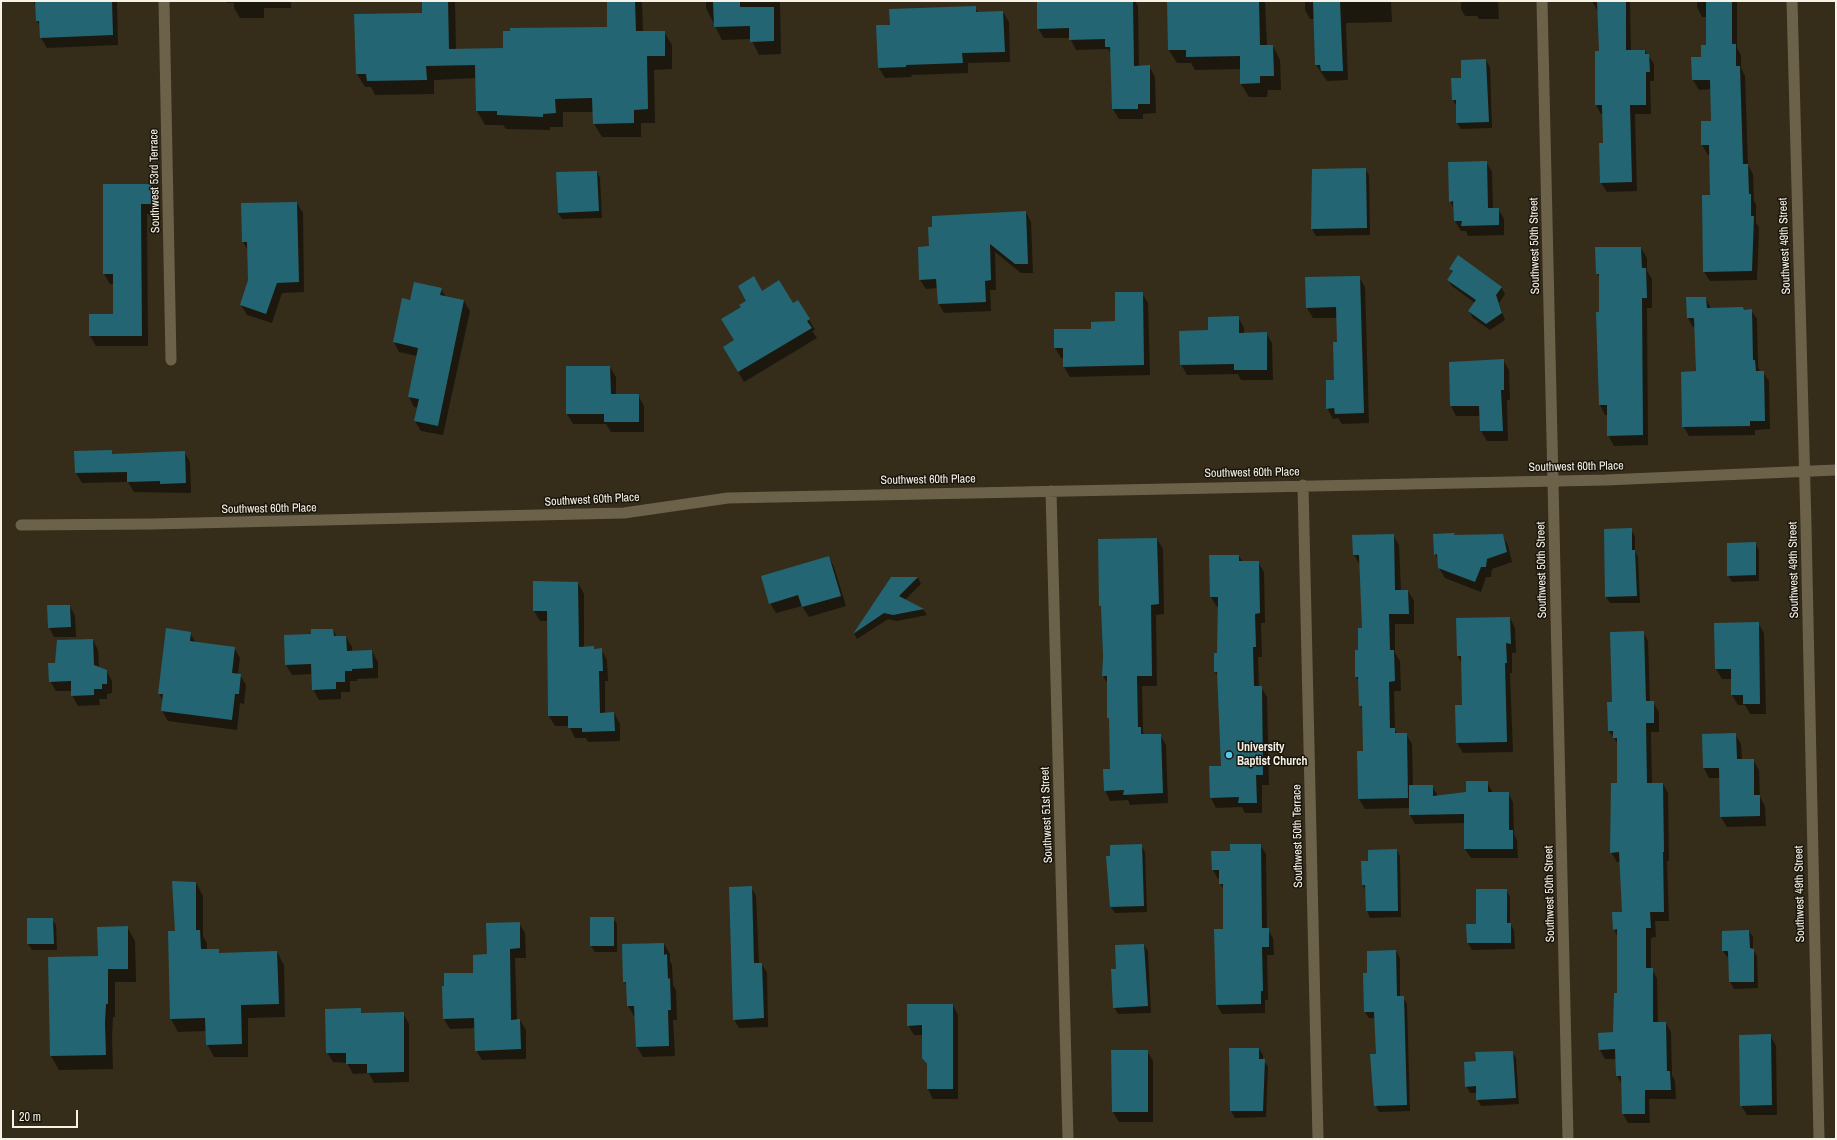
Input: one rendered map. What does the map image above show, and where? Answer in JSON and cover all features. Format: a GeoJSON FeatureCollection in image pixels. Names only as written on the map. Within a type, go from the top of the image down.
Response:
{"type":"FeatureCollection","features":[{"type":"Feature","properties":{"kind":"street","name":"Southwest 53rd Terrace"},"geometry":{"type":"LineString","coordinates":[[164,1],[171,360]]}},
{"type":"Feature","properties":{"kind":"street","name":"Southwest 50th Street"},"geometry":{"type":"LineString","coordinates":[[1542,1],[1568,1139]]}},
{"type":"Feature","properties":{"kind":"street","name":"Southwest 49th Street"},"geometry":{"type":"LineString","coordinates":[[1792,1],[1804,473],[1818,1139]]}},
{"type":"Feature","properties":{"kind":"street","name":"Southwest 60th Place"},"geometry":{"type":"LineString","coordinates":[[21,525],[502,517],[624,513],[728,498],[1553,481],[1804,473],[1836,470]]}},
{"type":"Feature","properties":{"kind":"street","name":"Southwest 50th Terrace"},"geometry":{"type":"LineString","coordinates":[[1303,485],[1318,1139]]}},
{"type":"Feature","properties":{"kind":"street","name":"Southwest 51st Street"},"geometry":{"type":"LineString","coordinates":[[1051,491],[1068,1139]]}},
{"type":"Feature","properties":{"kind":"building"},"geometry":{"type":"Polygon","coordinates":[[[35,1],[112,1],[113,35],[40,38],[39,21],[36,21],[35,1]]]}},
{"type":"Feature","properties":{"kind":"building"},"geometry":{"type":"Polygon","coordinates":[[[422,1],[448,1],[449,49],[503,48],[503,31],[510,31],[510,28],[607,27],[607,1],[635,1],[636,31],[665,31],[665,56],[647,56],[648,109],[634,110],[634,123],[593,124],[592,98],[555,99],[556,113],[543,114],[543,117],[497,115],[497,111],[476,111],[475,65],[426,66],[427,80],[367,81],[366,74],[356,74],[354,14],[422,13],[422,1]]]}},
{"type":"Feature","properties":{"kind":"building"},"geometry":{"type":"Polygon","coordinates":[[[713,1],[740,1],[740,7],[774,7],[774,41],[750,42],[750,26],[714,27],[713,1]]]}},
{"type":"Feature","properties":{"kind":"building"},"geometry":{"type":"Polygon","coordinates":[[[1037,1],[1133,1],[1134,66],[1150,65],[1150,104],[1138,104],[1138,109],[1112,109],[1110,47],[1105,47],[1105,39],[1069,40],[1069,28],[1037,29],[1037,1]]]}},
{"type":"Feature","properties":{"kind":"building"},"geometry":{"type":"Polygon","coordinates":[[[1167,1],[1259,1],[1260,45],[1273,45],[1274,76],[1260,76],[1260,83],[1240,84],[1240,56],[1186,57],[1186,50],[1168,50],[1167,1]]]}},
{"type":"Feature","properties":{"kind":"building"},"geometry":{"type":"Polygon","coordinates":[[[1313,1],[1340,1],[1343,71],[1321,71],[1320,65],[1315,65],[1313,1]]]}},
{"type":"Feature","properties":{"kind":"building"},"geometry":{"type":"Polygon","coordinates":[[[1597,1],[1626,1],[1626,50],[1645,50],[1645,54],[1649,54],[1650,72],[1646,72],[1646,105],[1630,105],[1632,182],[1600,183],[1599,143],[1603,143],[1602,105],[1595,105],[1595,51],[1599,51],[1597,1]]]}},
{"type":"Feature","properties":{"kind":"building"},"geometry":{"type":"Polygon","coordinates":[[[1706,1],[1732,1],[1732,44],[1736,44],[1736,66],[1740,66],[1743,164],[1748,164],[1749,194],[1751,194],[1751,216],[1754,216],[1752,271],[1703,272],[1702,195],[1710,195],[1709,145],[1701,145],[1701,121],[1711,121],[1710,80],[1692,80],[1691,57],[1701,57],[1701,45],[1706,45],[1706,1]]]}},
{"type":"Feature","properties":{"kind":"building"},"geometry":{"type":"Polygon","coordinates":[[[976,6],[976,12],[1003,11],[1005,52],[962,53],[963,63],[906,65],[906,67],[878,68],[876,25],[890,25],[889,9],[976,6]]]}},
{"type":"Feature","properties":{"kind":"building"},"geometry":{"type":"Polygon","coordinates":[[[1486,59],[1489,122],[1456,123],[1456,100],[1452,100],[1451,78],[1461,78],[1461,60],[1486,59]]]}},
{"type":"Feature","properties":{"kind":"building"},"geometry":{"type":"Polygon","coordinates":[[[1487,161],[1488,208],[1499,208],[1499,225],[1461,226],[1462,221],[1454,221],[1453,201],[1449,202],[1448,162],[1487,161]]]}},
{"type":"Feature","properties":{"kind":"building"},"geometry":{"type":"Polygon","coordinates":[[[1366,168],[1367,228],[1311,229],[1312,169],[1366,168]]]}},
{"type":"Feature","properties":{"kind":"building"},"geometry":{"type":"Polygon","coordinates":[[[597,171],[599,211],[558,213],[556,172],[597,171]]]}},
{"type":"Feature","properties":{"kind":"building"},"geometry":{"type":"Polygon","coordinates":[[[103,184],[151,184],[151,204],[141,204],[142,336],[89,336],[89,314],[113,314],[113,274],[103,274],[103,184]]]}},
{"type":"Feature","properties":{"kind":"building"},"geometry":{"type":"Polygon","coordinates":[[[297,202],[299,282],[277,283],[266,314],[240,305],[248,280],[247,242],[242,242],[241,203],[297,202]]]}},
{"type":"Feature","properties":{"kind":"building"},"geometry":{"type":"Polygon","coordinates":[[[1026,211],[1028,264],[1015,264],[990,244],[991,280],[985,281],[986,302],[938,304],[936,279],[919,280],[918,247],[929,246],[928,227],[932,227],[932,216],[1026,211]]]}},
{"type":"Feature","properties":{"kind":"building"},"geometry":{"type":"Polygon","coordinates":[[[1595,247],[1641,247],[1642,268],[1646,268],[1647,298],[1642,298],[1643,435],[1607,436],[1607,405],[1599,405],[1596,312],[1599,312],[1599,274],[1596,274],[1595,247]]]}},
{"type":"Feature","properties":{"kind":"building"},"geometry":{"type":"Polygon","coordinates":[[[1458,255],[1502,287],[1496,295],[1502,313],[1486,324],[1468,311],[1476,300],[1447,280],[1453,271],[1449,269],[1458,255]]]}},
{"type":"Feature","properties":{"kind":"building"},"geometry":{"type":"Polygon","coordinates":[[[754,276],[762,291],[779,280],[793,303],[798,300],[810,319],[807,321],[812,328],[738,372],[723,347],[734,340],[721,319],[741,307],[739,305],[746,301],[738,286],[754,276]]]}},
{"type":"Feature","properties":{"kind":"building"},"geometry":{"type":"Polygon","coordinates":[[[1360,276],[1364,413],[1335,414],[1334,408],[1326,409],[1326,380],[1334,380],[1333,342],[1337,342],[1336,307],[1306,308],[1305,277],[1360,276]]]}},
{"type":"Feature","properties":{"kind":"building"},"geometry":{"type":"Polygon","coordinates":[[[414,282],[442,288],[440,295],[464,300],[438,426],[414,421],[419,399],[408,397],[418,348],[393,342],[402,298],[410,300],[414,282]]]}},
{"type":"Feature","properties":{"kind":"building"},"geometry":{"type":"Polygon","coordinates":[[[1115,292],[1143,292],[1144,365],[1063,367],[1063,348],[1054,348],[1054,329],[1091,329],[1091,322],[1115,321],[1115,292]]]}},
{"type":"Feature","properties":{"kind":"building"},"geometry":{"type":"Polygon","coordinates":[[[1686,297],[1706,297],[1707,308],[1743,307],[1744,310],[1752,309],[1753,360],[1755,360],[1756,371],[1764,371],[1765,421],[1750,421],[1750,426],[1682,427],[1681,372],[1696,371],[1694,318],[1687,318],[1686,297]]]}},
{"type":"Feature","properties":{"kind":"building"},"geometry":{"type":"Polygon","coordinates":[[[1239,316],[1239,333],[1267,332],[1267,370],[1234,370],[1234,364],[1180,365],[1179,331],[1208,330],[1208,317],[1239,316]]]}},
{"type":"Feature","properties":{"kind":"building"},"geometry":{"type":"Polygon","coordinates":[[[1504,359],[1504,390],[1501,390],[1503,431],[1480,431],[1479,406],[1450,406],[1449,362],[1504,359]]]}},
{"type":"Feature","properties":{"kind":"building"},"geometry":{"type":"Polygon","coordinates":[[[566,366],[610,366],[611,394],[639,394],[639,422],[604,422],[604,414],[566,414],[566,366]]]}},
{"type":"Feature","properties":{"kind":"building"},"geometry":{"type":"Polygon","coordinates":[[[112,450],[112,454],[185,451],[186,483],[160,484],[160,481],[127,482],[127,472],[75,473],[74,451],[112,450]]]}},
{"type":"Feature","properties":{"kind":"building"},"geometry":{"type":"Polygon","coordinates":[[[1632,528],[1632,550],[1635,550],[1637,596],[1605,597],[1604,529],[1632,528]]]}},
{"type":"Feature","properties":{"kind":"building"},"geometry":{"type":"Polygon","coordinates":[[[1455,533],[1454,535],[1503,534],[1507,552],[1487,559],[1486,567],[1481,567],[1475,582],[1438,568],[1437,554],[1434,555],[1433,534],[1455,533]]]}},
{"type":"Feature","properties":{"kind":"building"},"geometry":{"type":"Polygon","coordinates":[[[1394,534],[1395,590],[1408,590],[1409,614],[1389,614],[1390,650],[1394,650],[1395,681],[1389,682],[1390,728],[1395,728],[1395,733],[1407,733],[1408,798],[1358,799],[1357,751],[1363,751],[1362,706],[1359,706],[1358,677],[1355,677],[1355,650],[1358,650],[1358,628],[1362,628],[1359,555],[1353,555],[1352,535],[1394,534]]]}},
{"type":"Feature","properties":{"kind":"building"},"geometry":{"type":"Polygon","coordinates":[[[1157,538],[1159,604],[1151,605],[1152,676],[1137,676],[1138,727],[1141,727],[1141,734],[1161,734],[1163,793],[1123,795],[1124,790],[1104,791],[1103,769],[1110,769],[1109,718],[1107,718],[1107,676],[1102,676],[1103,657],[1101,606],[1099,606],[1098,539],[1157,538]]]}},
{"type":"Feature","properties":{"kind":"building"},"geometry":{"type":"Polygon","coordinates":[[[1756,542],[1756,575],[1727,576],[1727,543],[1756,542]]]}},
{"type":"Feature","properties":{"kind":"building"},"geometry":{"type":"Polygon","coordinates":[[[1209,555],[1239,555],[1239,561],[1259,561],[1260,613],[1255,614],[1256,647],[1253,647],[1254,686],[1262,686],[1263,775],[1256,775],[1257,803],[1238,803],[1239,797],[1210,798],[1209,766],[1221,766],[1217,672],[1214,672],[1214,653],[1217,653],[1218,597],[1210,597],[1209,555]]]}},
{"type":"Feature","properties":{"kind":"building"},"geometry":{"type":"Polygon","coordinates":[[[829,556],[841,596],[802,607],[798,595],[769,604],[761,576],[829,556]]]}},
{"type":"Feature","properties":{"kind":"building"},"geometry":{"type":"Polygon","coordinates":[[[891,577],[918,577],[899,596],[924,609],[893,615],[884,613],[853,634],[891,577]]]}},
{"type":"Feature","properties":{"kind":"building"},"geometry":{"type":"Polygon","coordinates":[[[533,581],[578,582],[579,647],[594,646],[594,649],[602,648],[603,671],[599,671],[600,713],[614,712],[615,731],[582,732],[582,728],[568,728],[568,716],[548,716],[547,611],[533,611],[533,581]]]}},
{"type":"Feature","properties":{"kind":"building"},"geometry":{"type":"Polygon","coordinates":[[[47,605],[70,605],[71,627],[48,628],[47,605]]]}},
{"type":"Feature","properties":{"kind":"building"},"geometry":{"type":"Polygon","coordinates":[[[1510,617],[1511,644],[1506,643],[1507,663],[1505,663],[1507,742],[1456,743],[1455,705],[1462,705],[1461,656],[1457,656],[1456,618],[1510,617]]]}},
{"type":"Feature","properties":{"kind":"building"},"geometry":{"type":"Polygon","coordinates":[[[1759,622],[1760,704],[1743,704],[1743,695],[1731,695],[1731,669],[1715,669],[1714,623],[1759,622]]]}},
{"type":"Feature","properties":{"kind":"building"},"geometry":{"type":"Polygon","coordinates":[[[166,628],[191,632],[190,641],[235,647],[232,673],[241,674],[239,694],[235,694],[232,720],[161,711],[163,694],[158,694],[166,628]]]}},
{"type":"Feature","properties":{"kind":"building"},"geometry":{"type":"Polygon","coordinates":[[[311,629],[333,629],[334,636],[346,636],[347,651],[372,650],[373,668],[352,669],[352,671],[345,671],[345,682],[336,682],[336,689],[312,690],[311,664],[285,665],[284,635],[311,634],[311,629]]]}},
{"type":"Feature","properties":{"kind":"building"},"geometry":{"type":"Polygon","coordinates":[[[1644,631],[1646,701],[1654,701],[1654,723],[1646,723],[1647,783],[1663,783],[1664,852],[1664,912],[1650,912],[1651,928],[1646,928],[1646,968],[1653,968],[1653,1022],[1666,1022],[1667,1071],[1670,1071],[1671,1090],[1645,1090],[1645,1114],[1622,1114],[1621,1076],[1616,1076],[1615,1049],[1599,1050],[1598,1033],[1613,1032],[1614,993],[1617,993],[1617,929],[1613,930],[1612,912],[1622,912],[1619,852],[1610,853],[1611,783],[1617,783],[1617,738],[1613,738],[1613,731],[1608,731],[1607,702],[1612,702],[1610,632],[1644,631]]]}},
{"type":"Feature","properties":{"kind":"building"},"geometry":{"type":"Polygon","coordinates":[[[93,639],[94,665],[107,670],[107,684],[102,684],[102,689],[94,689],[94,695],[71,696],[71,681],[49,682],[48,663],[55,663],[57,640],[93,639]]]}},
{"type":"Feature","properties":{"kind":"building"},"geometry":{"type":"Polygon","coordinates":[[[1736,733],[1737,759],[1754,759],[1754,795],[1760,795],[1760,816],[1720,817],[1719,768],[1703,768],[1702,734],[1736,733]]]}},
{"type":"Feature","properties":{"kind":"building"},"geometry":{"type":"Polygon","coordinates":[[[1466,781],[1488,781],[1488,792],[1509,792],[1509,830],[1513,830],[1513,849],[1464,849],[1464,814],[1409,815],[1409,785],[1433,785],[1433,796],[1466,792],[1466,781]]]}},
{"type":"Feature","properties":{"kind":"building"},"geometry":{"type":"Polygon","coordinates":[[[1142,844],[1144,906],[1110,907],[1106,856],[1110,856],[1110,845],[1142,844]]]}},
{"type":"Feature","properties":{"kind":"building"},"geometry":{"type":"Polygon","coordinates":[[[1230,844],[1261,844],[1262,928],[1269,928],[1269,947],[1262,947],[1263,991],[1261,991],[1261,1004],[1216,1005],[1214,929],[1223,929],[1223,884],[1219,884],[1219,870],[1212,870],[1211,851],[1230,851],[1230,844]]]}},
{"type":"Feature","properties":{"kind":"building"},"geometry":{"type":"Polygon","coordinates":[[[1397,849],[1398,911],[1366,911],[1365,885],[1362,885],[1361,861],[1368,861],[1368,850],[1397,849]]]}},
{"type":"Feature","properties":{"kind":"building"},"geometry":{"type":"Polygon","coordinates":[[[172,881],[196,882],[196,930],[200,930],[201,949],[219,949],[219,953],[277,951],[279,1004],[241,1005],[242,1044],[206,1045],[205,1018],[170,1019],[168,931],[175,931],[172,881]]]}},
{"type":"Feature","properties":{"kind":"building"},"geometry":{"type":"Polygon","coordinates":[[[752,886],[754,963],[762,963],[764,1018],[733,1020],[729,887],[752,886]]]}},
{"type":"Feature","properties":{"kind":"building"},"geometry":{"type":"Polygon","coordinates":[[[1476,889],[1507,889],[1507,923],[1511,923],[1511,943],[1467,943],[1466,924],[1476,924],[1476,889]]]}},
{"type":"Feature","properties":{"kind":"building"},"geometry":{"type":"Polygon","coordinates":[[[590,917],[614,917],[614,946],[590,946],[590,917]]]}},
{"type":"Feature","properties":{"kind":"building"},"geometry":{"type":"Polygon","coordinates":[[[27,918],[53,918],[54,944],[27,944],[27,918]]]}},
{"type":"Feature","properties":{"kind":"building"},"geometry":{"type":"Polygon","coordinates":[[[520,922],[520,948],[510,949],[511,1020],[520,1019],[521,1049],[475,1051],[474,1018],[443,1019],[442,986],[444,986],[444,973],[473,973],[473,955],[487,954],[486,923],[520,922]]]}},
{"type":"Feature","properties":{"kind":"building"},"geometry":{"type":"Polygon","coordinates":[[[128,926],[128,969],[108,969],[108,1004],[106,1004],[105,1023],[106,1055],[50,1056],[48,957],[98,956],[97,927],[128,926]]]}},
{"type":"Feature","properties":{"kind":"building"},"geometry":{"type":"Polygon","coordinates":[[[1749,930],[1750,948],[1754,949],[1754,982],[1729,982],[1728,951],[1722,951],[1722,931],[1749,930]]]}},
{"type":"Feature","properties":{"kind":"building"},"geometry":{"type":"Polygon","coordinates":[[[664,943],[664,955],[667,954],[668,979],[670,978],[671,1010],[668,1010],[669,1046],[636,1047],[634,1006],[627,1006],[626,982],[623,982],[622,944],[664,943]]]}},
{"type":"Feature","properties":{"kind":"building"},"geometry":{"type":"Polygon","coordinates":[[[1144,944],[1148,1006],[1113,1008],[1111,969],[1116,969],[1115,945],[1144,944]]]}},
{"type":"Feature","properties":{"kind":"building"},"geometry":{"type":"Polygon","coordinates":[[[1396,950],[1397,996],[1404,996],[1407,1105],[1374,1106],[1370,1054],[1376,1054],[1374,1012],[1364,1012],[1363,973],[1367,973],[1367,951],[1396,950]]]}},
{"type":"Feature","properties":{"kind":"building"},"geometry":{"type":"Polygon","coordinates":[[[907,1004],[953,1004],[953,1089],[927,1089],[927,1064],[922,1058],[922,1025],[907,1026],[907,1004]]]}},
{"type":"Feature","properties":{"kind":"building"},"geometry":{"type":"Polygon","coordinates":[[[361,1008],[361,1013],[404,1012],[404,1072],[367,1073],[367,1064],[346,1064],[346,1053],[326,1053],[325,1009],[361,1008]]]}},
{"type":"Feature","properties":{"kind":"building"},"geometry":{"type":"Polygon","coordinates":[[[1771,1034],[1772,1105],[1740,1106],[1739,1035],[1771,1034]]]}},
{"type":"Feature","properties":{"kind":"building"},"geometry":{"type":"Polygon","coordinates":[[[1229,1048],[1259,1048],[1259,1059],[1265,1059],[1263,1111],[1230,1111],[1229,1048]]]}},
{"type":"Feature","properties":{"kind":"building"},"geometry":{"type":"Polygon","coordinates":[[[1111,1050],[1148,1050],[1148,1112],[1112,1112],[1111,1050]]]}},
{"type":"Feature","properties":{"kind":"building"},"geometry":{"type":"Polygon","coordinates":[[[1513,1051],[1516,1098],[1476,1100],[1476,1086],[1465,1087],[1464,1062],[1476,1061],[1475,1052],[1513,1051]]]}},
{"type":"Feature","properties":{"kind":"place","name":"University Baptist Church"},"geometry":{"type":"Point","coordinates":[1229,755]}}]}
